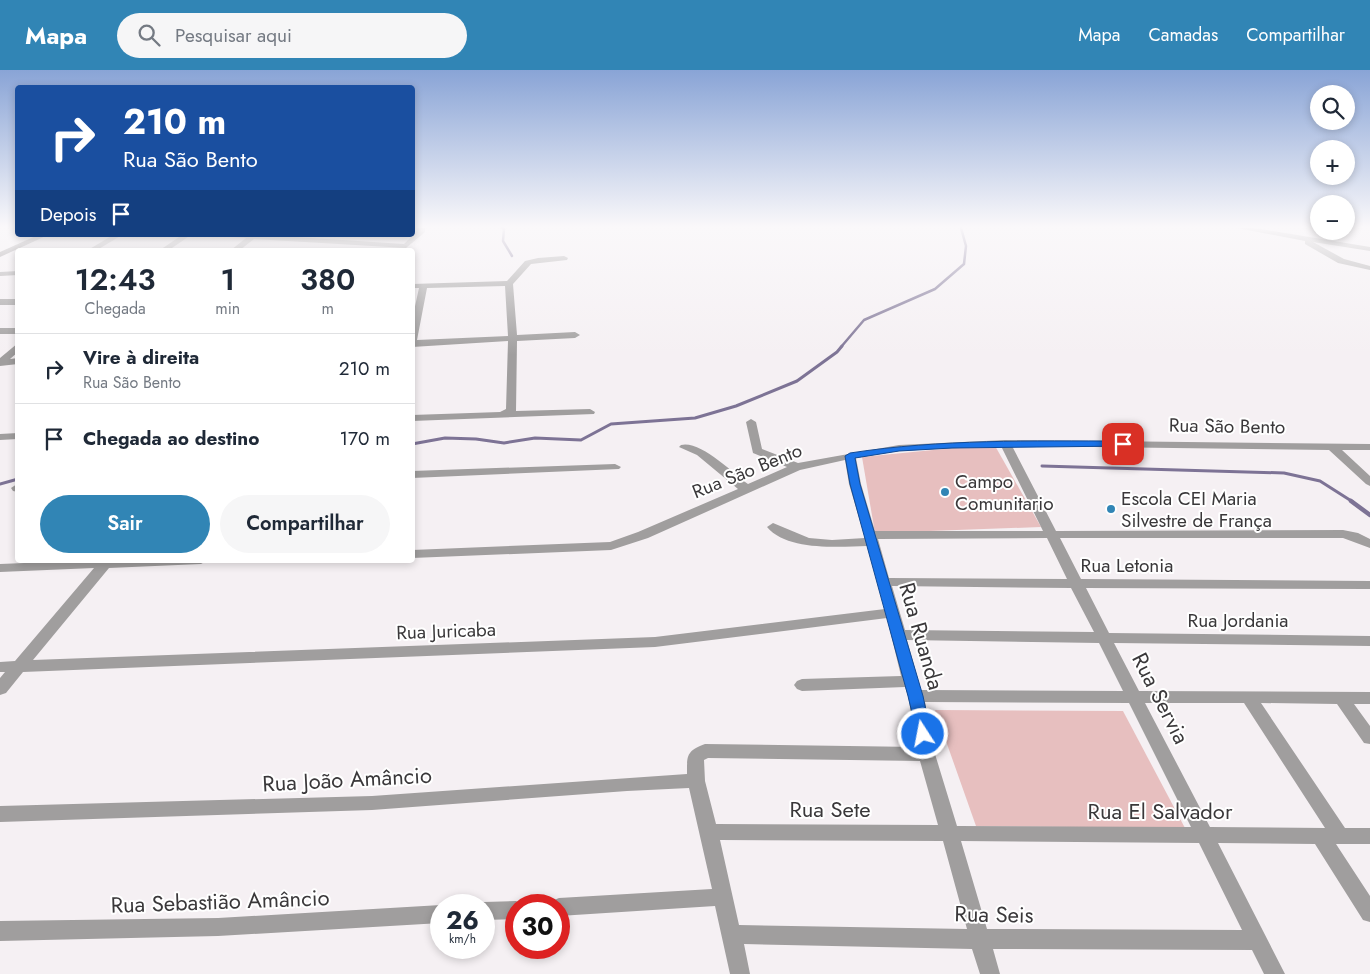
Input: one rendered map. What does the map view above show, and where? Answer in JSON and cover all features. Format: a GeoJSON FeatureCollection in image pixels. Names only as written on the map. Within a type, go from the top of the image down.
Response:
{"type":"FeatureCollection","features":[{"type":"Feature","properties":{"kind":"street"},"geometry":{"type":"LineString","coordinates":[[415,286],[509,283],[516,278],[521,270]]}},
{"type":"Feature","properties":{"kind":"street"},"geometry":{"type":"LineString","coordinates":[[0,274],[15,274]]}},
{"type":"Feature","properties":{"kind":"street"},"geometry":{"type":"LineString","coordinates":[[502,415],[510,412],[512,406],[513,338],[509,283]]}},
{"type":"Feature","properties":{"kind":"street"},"geometry":{"type":"LineString","coordinates":[[415,332],[424,285]]}},
{"type":"Feature","properties":{"kind":"street"},"geometry":{"type":"LineString","coordinates":[[0,302],[15,302]]}},
{"type":"Feature","properties":{"kind":"street"},"geometry":{"type":"LineString","coordinates":[[0,331],[15,331]]}},
{"type":"Feature","properties":{"kind":"street"},"geometry":{"type":"LineString","coordinates":[[415,343],[576,335]]}},
{"type":"Feature","properties":{"kind":"street"},"geometry":{"type":"LineString","coordinates":[[0,363],[15,349]]}},
{"type":"Feature","properties":{"kind":"street"},"geometry":{"type":"LineString","coordinates":[[0,363],[15,362]]}},
{"type":"Feature","properties":{"kind":"street"},"geometry":{"type":"LineString","coordinates":[[415,418],[590,412]]}},
{"type":"Feature","properties":{"kind":"street"},"geometry":{"type":"LineString","coordinates":[[751,422],[757,451],[797,467]]}},
{"type":"Feature","properties":{"kind":"street"},"geometry":{"type":"LineString","coordinates":[[0,437],[15,436]]}},
{"type":"Feature","properties":{"kind":"street","name":"Rua São Bento"},"geometry":{"type":"LineString","coordinates":[[415,554],[611,546],[643,535],[797,467],[899,448],[1004,443],[1370,447]]}},
{"type":"Feature","properties":{"kind":"street","name":"Rua Servia"},"geometry":{"type":"LineString","coordinates":[[1004,443],[1106,639],[1275,974]]}},
{"type":"Feature","properties":{"kind":"street"},"geometry":{"type":"LineString","coordinates":[[1331,446],[1368,479]]}},
{"type":"Feature","properties":{"kind":"street"},"geometry":{"type":"LineString","coordinates":[[685,447],[701,453],[746,489]]}},
{"type":"Feature","properties":{"kind":"street","name":"Rua Ruanda"},"geometry":{"type":"LineString","coordinates":[[850,456],[855,484],[913,688],[927,754],[990,974]]}},
{"type":"Feature","properties":{"kind":"street"},"geometry":{"type":"LineString","coordinates":[[415,475],[614,467]]}},
{"type":"Feature","properties":{"kind":"street"},"geometry":{"type":"LineString","coordinates":[[773,527],[790,538],[803,542],[824,544],[871,538],[1052,534],[1343,534],[1366,542]]}},
{"type":"Feature","properties":{"kind":"street"},"geometry":{"type":"LineString","coordinates":[[0,568],[72,563],[104,565],[143,563]]}},
{"type":"Feature","properties":{"kind":"street"},"geometry":{"type":"LineString","coordinates":[[0,689],[104,565]]}},
{"type":"Feature","properties":{"kind":"street","name":"Rua Letonia"},"geometry":{"type":"LineString","coordinates":[[883,582],[1370,585]]}},
{"type":"Feature","properties":{"kind":"street","name":"Rua Juricaba"},"geometry":{"type":"LineString","coordinates":[[0,667],[655,642],[893,613]]}},
{"type":"Feature","properties":{"kind":"street","name":"Rua Jordania"},"geometry":{"type":"LineString","coordinates":[[899,635],[1370,641]]}},
{"type":"Feature","properties":{"kind":"street"},"geometry":{"type":"LineString","coordinates":[[802,685],[1134,695],[1370,698]]}},
{"type":"Feature","properties":{"kind":"street"},"geometry":{"type":"LineString","coordinates":[[1248,697],[1340,836]]}},
{"type":"Feature","properties":{"kind":"street"},"geometry":{"type":"LineString","coordinates":[[1341,698],[1370,738]]}},
{"type":"Feature","properties":{"kind":"street"},"geometry":{"type":"LineString","coordinates":[[740,974],[696,781],[695,756],[705,751],[927,754]]}},
{"type":"Feature","properties":{"kind":"street","name":"Rua João Amâncio"},"geometry":{"type":"LineString","coordinates":[[0,814],[372,803],[627,784],[696,781]]}},
{"type":"Feature","properties":{"kind":"street","name":"Rua Sete"},"geometry":{"type":"LineString","coordinates":[[709,832],[951,833]]}},
{"type":"Feature","properties":{"kind":"street","name":"Rua El Salvador"},"geometry":{"type":"LineString","coordinates":[[951,833],[1370,836]]}},
{"type":"Feature","properties":{"kind":"street"},"geometry":{"type":"LineString","coordinates":[[1320,835],[1370,913]]}},
{"type":"Feature","properties":{"kind":"street"},"geometry":{"type":"LineString","coordinates":[[570,906],[723,897]]}},
{"type":"Feature","properties":{"kind":"street","name":"Rua Sebastião Amâncio"},"geometry":{"type":"LineString","coordinates":[[0,931],[218,927],[430,915]]}},
{"type":"Feature","properties":{"kind":"street","name":"Rua Seis"},"geometry":{"type":"LineString","coordinates":[[731,934],[980,939],[1257,940]]}},
{"type":"Feature","properties":{"kind":"shaded area","name":"Campo Comunitario"},"geometry":{"type":"Polygon","coordinates":[[[994,444],[1041,527],[875,533],[862,457],[994,444]]]}},
{"type":"Feature","properties":{"kind":"shaded area"},"geometry":{"type":"Polygon","coordinates":[[[935,710],[1123,711],[1185,828],[976,826],[935,710]]]}},
{"type":"Feature","properties":{"kind":"waterway"},"geometry":{"type":"LineString","coordinates":[[841,347],[864,320],[935,289],[957,270]]}},
{"type":"Feature","properties":{"kind":"waterway"},"geometry":{"type":"LineString","coordinates":[[415,443],[445,438],[476,439],[504,443],[535,438],[581,440],[611,424],[695,418],[736,406],[797,381],[837,352],[842,346]]}},
{"type":"Feature","properties":{"kind":"waterway"},"geometry":{"type":"LineString","coordinates":[[1042,466],[1284,473],[1320,481],[1353,502]]}},
{"type":"Feature","properties":{"kind":"waterway"},"geometry":{"type":"LineString","coordinates":[[0,484],[15,480]]}},
{"type":"Feature","properties":{"kind":"waterway"},"geometry":{"type":"LineString","coordinates":[[1351,501],[1370,515]]}},
{"type":"Feature","properties":{"kind":"place","name":"Campo Comunitario"},"geometry":{"type":"Point","coordinates":[945,492]}},
{"type":"Feature","properties":{"kind":"place","name":"Escola CEI Maria Silvestre de França"},"geometry":{"type":"Point","coordinates":[1111,509]}},
{"type":"Feature","properties":{"kind":"route"},"geometry":{"type":"LineString","coordinates":[[923,734],[916,696],[910,681],[896,624],[855,484],[850,456],[899,448],[952,445],[1004,443],[1123,444]]}}]}
